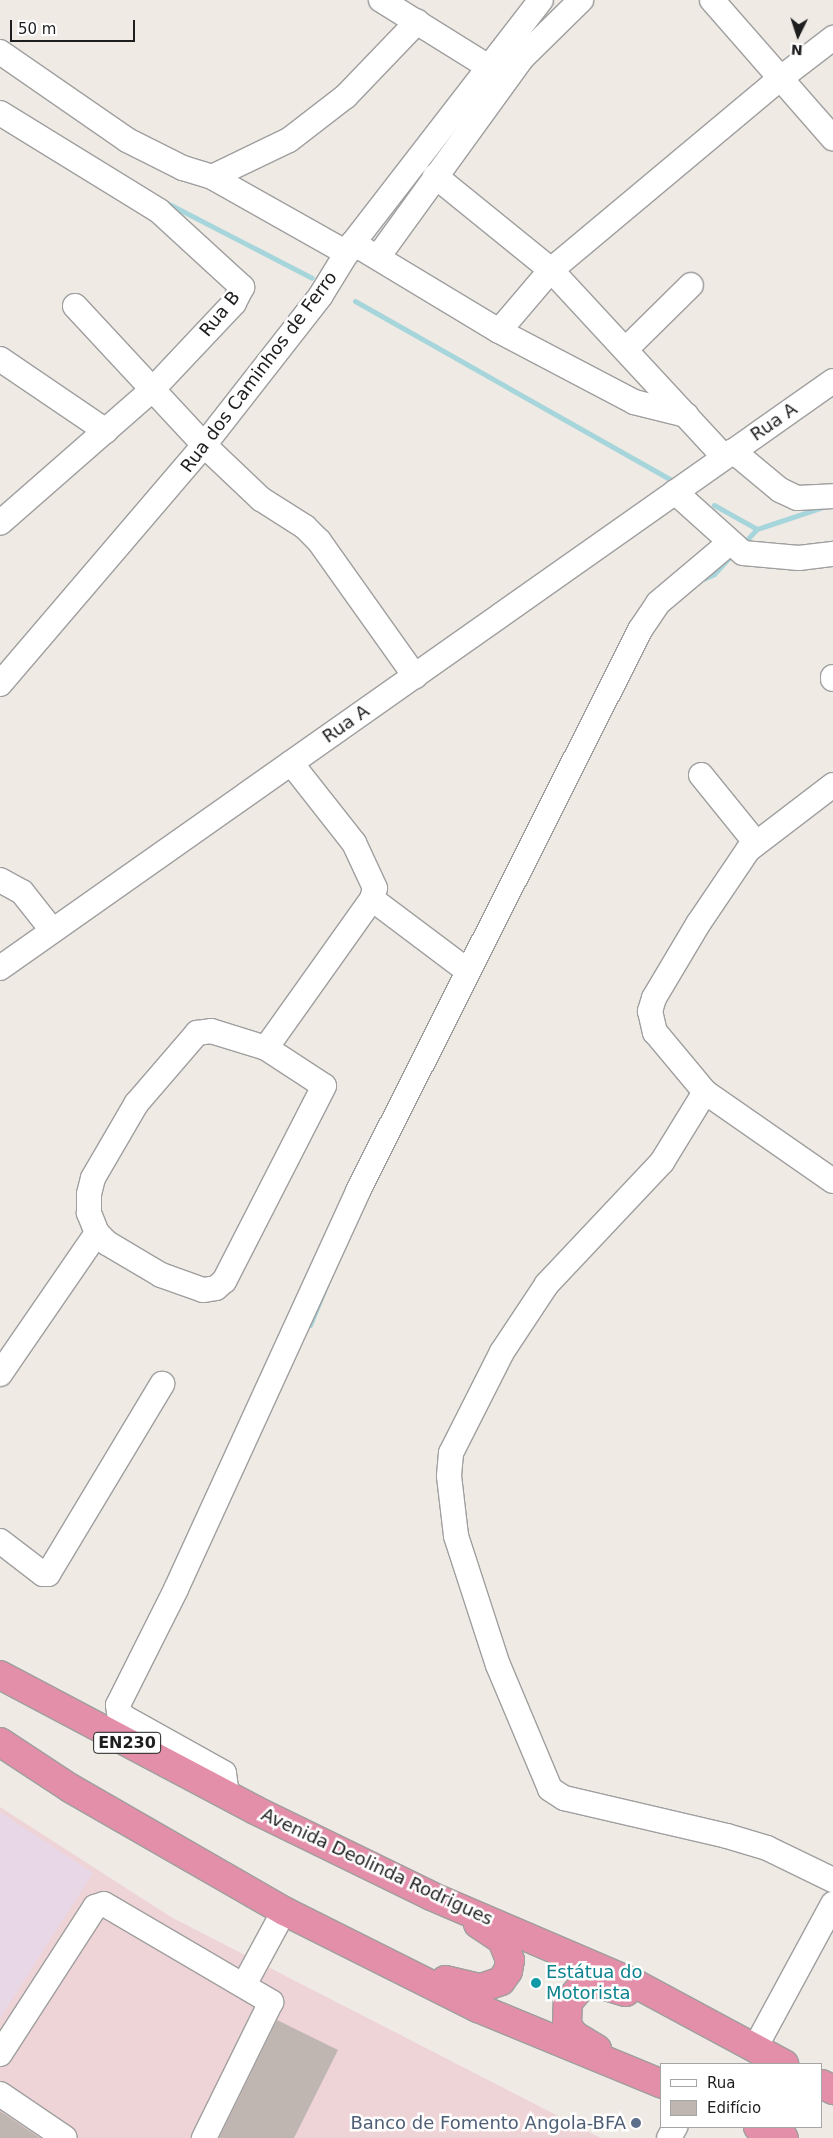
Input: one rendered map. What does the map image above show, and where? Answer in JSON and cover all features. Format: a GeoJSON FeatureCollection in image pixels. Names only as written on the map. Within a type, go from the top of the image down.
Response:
{"type":"FeatureCollection","features":[{"type":"Feature","properties":{"kind":"highway","name":"Avenida Deolinda Rodrigues"},"geometry":{"type":"LineString","coordinates":[[0,1675],[255,1810],[431,1896],[624,1978],[782,2063]]}},
{"type":"Feature","properties":{"kind":"highway"},"geometry":{"type":"LineString","coordinates":[[0,1742],[221,1877],[284,1911],[536,2034],[657,2082]]}},
{"type":"Feature","properties":{"kind":"highway"},"geometry":{"type":"LineString","coordinates":[[394,1964],[481,1988],[501,1981],[508,1971],[510,1960],[502,1940],[431,1896]]}},
{"type":"Feature","properties":{"kind":"highway"},"geometry":{"type":"LineString","coordinates":[[657,2082],[574,2035],[567,2025],[568,2002],[584,1985],[596,1983],[686,2013]]}},
{"type":"Feature","properties":{"kind":"highway"},"geometry":{"type":"LineString","coordinates":[[760,2128],[784,2138]]}},
{"type":"Feature","properties":{"kind":"street"},"geometry":{"type":"LineString","coordinates":[[381,0],[487,66]]}},
{"type":"Feature","properties":{"kind":"street","name":"Rua dos Caminhos de Ferro"},"geometry":{"type":"LineString","coordinates":[[0,684],[204,446],[321,295],[345,256],[487,66],[540,0]]}},
{"type":"Feature","properties":{"kind":"street"},"geometry":{"type":"LineString","coordinates":[[378,257],[522,58],[581,0]]}},
{"type":"Feature","properties":{"kind":"street"},"geometry":{"type":"LineString","coordinates":[[712,0],[833,138]]}},
{"type":"Feature","properties":{"kind":"street"},"geometry":{"type":"LineString","coordinates":[[212,177],[289,140],[346,96],[417,22]]}},
{"type":"Feature","properties":{"kind":"street"},"geometry":{"type":"LineString","coordinates":[[499,331],[551,270],[781,78],[833,38]]}},
{"type":"Feature","properties":{"kind":"street"},"geometry":{"type":"LineString","coordinates":[[0,52],[127,140],[183,168],[212,177],[345,256],[378,257],[499,331],[634,402],[686,415]]}},
{"type":"Feature","properties":{"kind":"street","name":"Rua B"},"geometry":{"type":"LineString","coordinates":[[0,113],[159,212],[242,287],[234,303],[153,389],[0,523]]}},
{"type":"Feature","properties":{"kind":"street"},"geometry":{"type":"LineString","coordinates":[[435,176],[551,270],[626,349],[724,458],[797,498],[833,496]]}},
{"type":"Feature","properties":{"kind":"street"},"geometry":{"type":"LineString","coordinates":[[626,349],[691,284]]}},
{"type":"Feature","properties":{"kind":"street"},"geometry":{"type":"LineString","coordinates":[[75,306],[204,446],[261,499],[305,527],[319,541],[415,676]]}},
{"type":"Feature","properties":{"kind":"street"},"geometry":{"type":"LineString","coordinates":[[0,359],[106,431]]}},
{"type":"Feature","properties":{"kind":"street","name":"Rua A"},"geometry":{"type":"LineString","coordinates":[[0,968],[833,380]]}},
{"type":"Feature","properties":{"kind":"street"},"geometry":{"type":"LineString","coordinates":[[683,486],[728,544],[743,553],[799,558],[833,554]]}},
{"type":"Feature","properties":{"kind":"street"},"geometry":{"type":"LineString","coordinates":[[227,1795],[224,1773],[124,1717],[119,1712],[118,1705],[176,1589],[358,1191],[640,630],[658,603],[728,544]]}},
{"type":"Feature","properties":{"kind":"street"},"geometry":{"type":"LineString","coordinates":[[266,1048],[372,899],[374,888],[372,878],[354,842],[291,763]]}},
{"type":"Feature","properties":{"kind":"street"},"geometry":{"type":"LineString","coordinates":[[700,775],[756,843]]}},
{"type":"Feature","properties":{"kind":"street"},"geometry":{"type":"LineString","coordinates":[[833,785],[756,843],[739,862],[698,924],[654,998],[650,1011],[655,1032],[705,1092],[833,1182]]}},
{"type":"Feature","properties":{"kind":"street"},"geometry":{"type":"LineString","coordinates":[[0,880],[22,892],[52,930]]}},
{"type":"Feature","properties":{"kind":"street"},"geometry":{"type":"LineString","coordinates":[[372,899],[468,971]]}},
{"type":"Feature","properties":{"kind":"street"},"geometry":{"type":"LineString","coordinates":[[211,1031],[226,1033],[266,1048],[322,1082],[323,1092],[224,1281],[216,1288],[190,1287],[121,1253],[97,1233],[89,1213],[89,1194],[93,1178],[136,1104],[154,1080],[197,1034],[211,1031]]}},
{"type":"Feature","properties":{"kind":"street"},"geometry":{"type":"LineString","coordinates":[[705,1092],[662,1162],[547,1284],[502,1352],[451,1453],[449,1476],[456,1536],[495,1656],[550,1789],[564,1798],[727,1836],[767,1848],[833,1880]]}},
{"type":"Feature","properties":{"kind":"street"},"geometry":{"type":"LineString","coordinates":[[0,1374],[97,1233]]}},
{"type":"Feature","properties":{"kind":"street"},"geometry":{"type":"LineString","coordinates":[[0,1541],[43,1574],[48,1574],[162,1384]]}},
{"type":"Feature","properties":{"kind":"street"},"geometry":{"type":"LineString","coordinates":[[0,2054],[99,1904],[270,2000],[271,2008],[204,2138]]}},
{"type":"Feature","properties":{"kind":"street"},"geometry":{"type":"LineString","coordinates":[[754,2048],[833,1904]]}},
{"type":"Feature","properties":{"kind":"street"},"geometry":{"type":"LineString","coordinates":[[244,1985],[284,1911]]}},
{"type":"Feature","properties":{"kind":"street"},"geometry":{"type":"LineString","coordinates":[[0,2094],[64,2138]]}},
{"type":"Feature","properties":{"kind":"shaded area"},"geometry":{"type":"Polygon","coordinates":[[[0,1807],[171,1917],[601,2138],[0,2138],[0,1807]]]}},
{"type":"Feature","properties":{"kind":"shaded area"},"geometry":{"type":"Polygon","coordinates":[[[0,1812],[93,1873],[0,2018],[0,1812]]]}},
{"type":"Feature","properties":{"kind":"building"},"geometry":{"type":"Polygon","coordinates":[[[277,2020],[338,2050],[294,2138],[219,2138],[277,2020]]]}},
{"type":"Feature","properties":{"kind":"building"},"geometry":{"type":"Polygon","coordinates":[[[0,2111],[40,2138],[0,2138],[0,2111]]]}},
{"type":"Feature","properties":{"kind":"waterway"},"geometry":{"type":"LineString","coordinates":[[165,202],[312,278]]}},
{"type":"Feature","properties":{"kind":"waterway"},"geometry":{"type":"LineString","coordinates":[[355,301],[671,480]]}},
{"type":"Feature","properties":{"kind":"waterway"},"geometry":{"type":"LineString","coordinates":[[714,505],[757,529]]}},
{"type":"Feature","properties":{"kind":"waterway"},"geometry":{"type":"LineString","coordinates":[[742,545],[757,529],[823,507]]}},
{"type":"Feature","properties":{"kind":"waterway"},"geometry":{"type":"LineString","coordinates":[[703,579],[714,574],[729,558]]}},
{"type":"Feature","properties":{"kind":"waterway"},"geometry":{"type":"LineString","coordinates":[[310,1325],[332,1271]]}},
{"type":"Feature","properties":{"kind":"place","name":"Estátua do Motorista"},"geometry":{"type":"Point","coordinates":[536,1983]}},
{"type":"Feature","properties":{"kind":"place","name":"Banco de Fomento Angola-BFA"},"geometry":{"type":"Point","coordinates":[636,2123]}}]}
